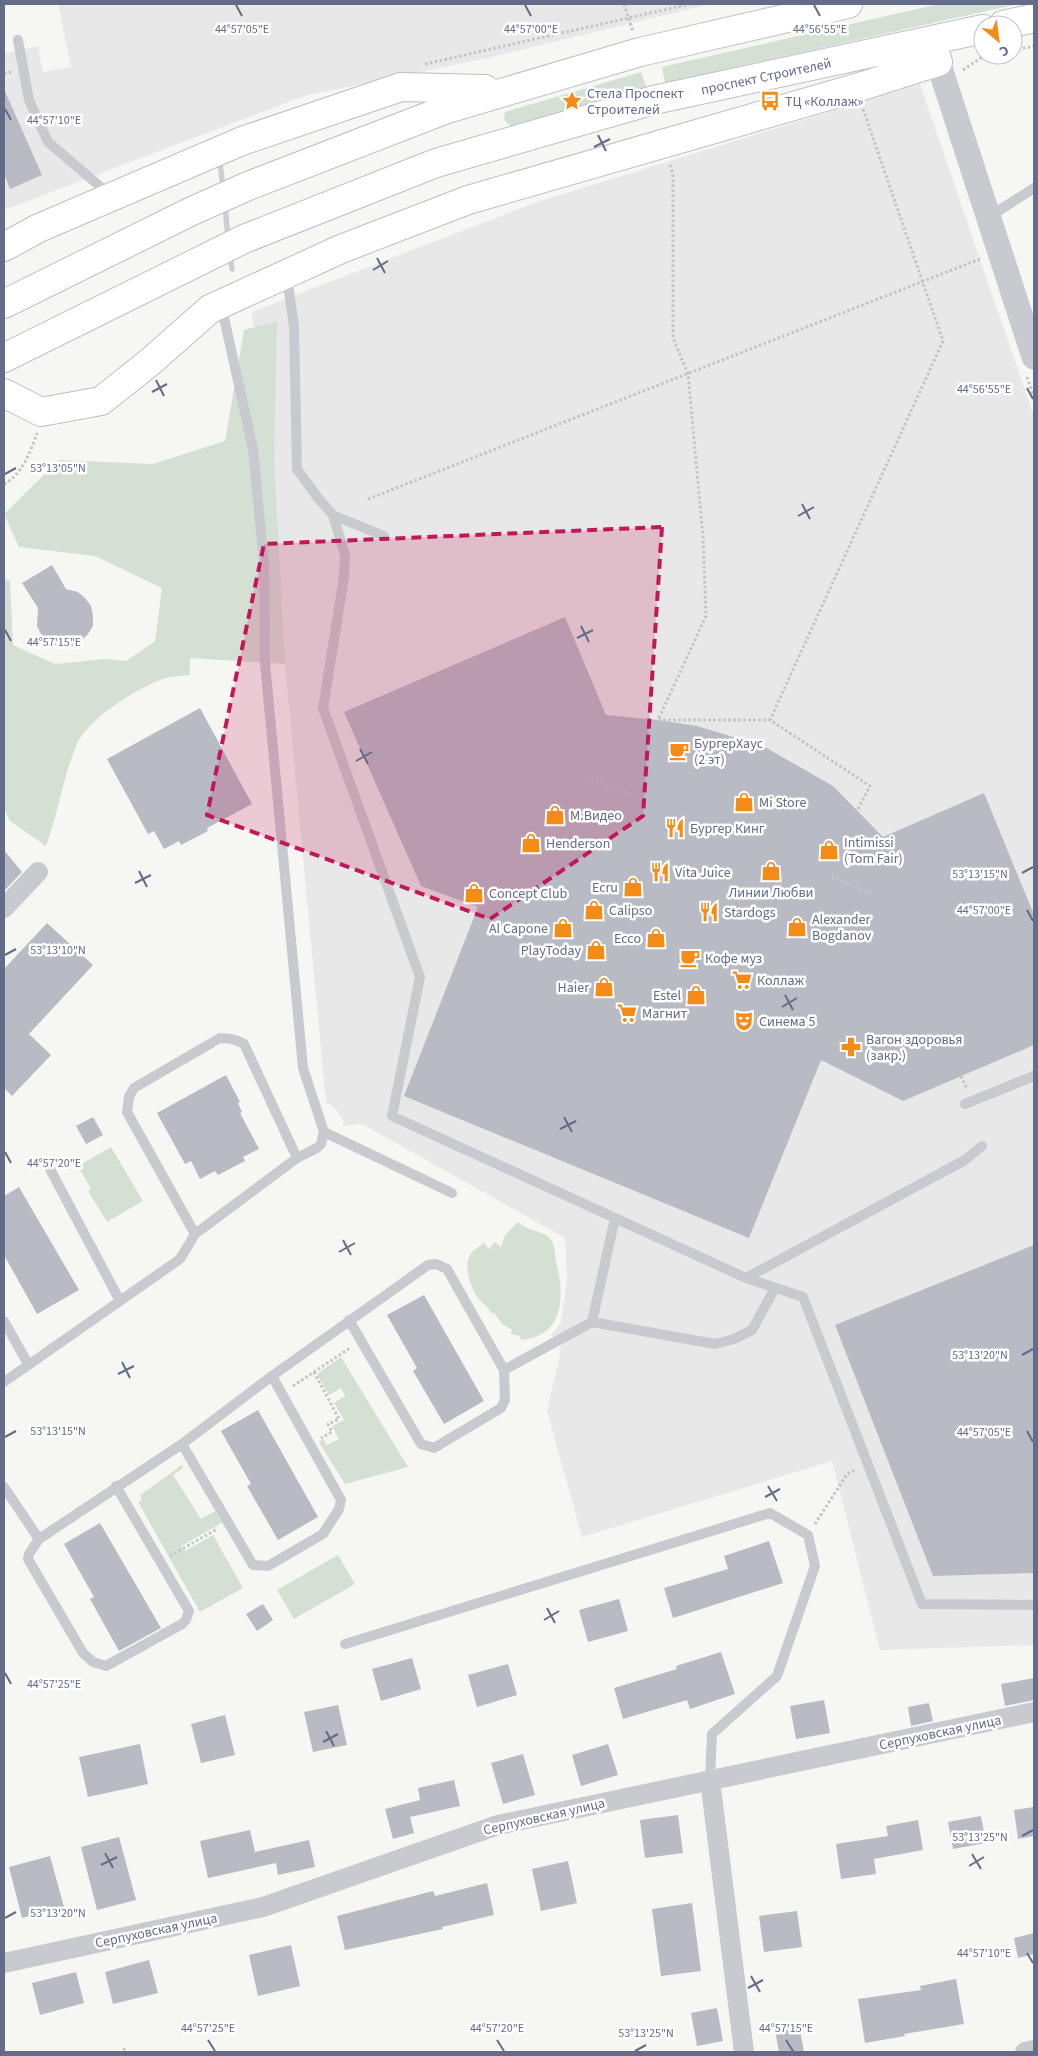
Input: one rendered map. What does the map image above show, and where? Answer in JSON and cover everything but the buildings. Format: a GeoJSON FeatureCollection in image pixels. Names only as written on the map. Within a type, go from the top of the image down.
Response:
{"type":"FeatureCollection","features":[{"type":"Feature","properties":{"kind":"main road"},"geometry":{"type":"LineString","coordinates":[[4,304],[192,211],[248,186],[415,120],[512,89],[640,52],[848,4]]}},
{"type":"Feature","properties":{"kind":"main road","name":"проспект Строителей"},"geometry":{"type":"LineString","coordinates":[[4,358],[244,239],[436,163],[654,100],[934,51],[973,33]]}},
{"type":"Feature","properties":{"kind":"main road"},"geometry":{"type":"LineString","coordinates":[[4,393],[41,412],[101,402],[210,309],[341,249],[468,200],[856,88],[934,51]]}},
{"type":"Feature","properties":{"kind":"main road"},"geometry":{"type":"LineString","coordinates":[[4,247],[38,228],[242,141],[401,87],[512,89]]}},
{"type":"Feature","properties":{"kind":"street"},"geometry":{"type":"LineString","coordinates":[[934,51],[1034,357]]}},
{"type":"Feature","properties":{"kind":"street"},"geometry":{"type":"LineString","coordinates":[[4,908],[38,872]]}},
{"type":"Feature","properties":{"kind":"street","name":"Серпуховская улица"},"geometry":{"type":"LineString","coordinates":[[4,1963],[263,1907],[498,1825],[1034,1712]]}},
{"type":"Feature","properties":{"kind":"street"},"geometry":{"type":"LineString","coordinates":[[710,1780],[744,2052]]}},
{"type":"Feature","properties":{"kind":"street"},"geometry":{"type":"LineString","coordinates":[[1025,2052],[1034,2050]]}},
{"type":"Feature","properties":{"kind":"lane"},"geometry":{"type":"LineString","coordinates":[[18,40],[29,100],[48,142],[112,197]]}},
{"type":"Feature","properties":{"kind":"lane"},"geometry":{"type":"LineString","coordinates":[[988,218],[1034,188]]}},
{"type":"Feature","properties":{"kind":"lane"},"geometry":{"type":"LineString","coordinates":[[287,273],[294,326],[297,469],[333,515],[345,555],[344,577],[323,708],[420,976],[392,1116],[746,1278],[803,1297],[922,1604],[1034,1606]]}},
{"type":"Feature","properties":{"kind":"lane"},"geometry":{"type":"LineString","coordinates":[[4,1382],[180,1259],[195,1234],[297,1158],[317,1148],[324,1137],[303,1068],[265,663],[264,564],[253,449],[221,304]]}},
{"type":"Feature","properties":{"kind":"lane"},"geometry":{"type":"LineString","coordinates":[[333,515],[384,536]]}},
{"type":"Feature","properties":{"kind":"lane"},"geometry":{"type":"LineString","coordinates":[[195,1234],[127,1112],[128,1097],[134,1088],[220,1038],[231,1038],[244,1044],[297,1158]]}},
{"type":"Feature","properties":{"kind":"lane"},"geometry":{"type":"LineString","coordinates":[[965,1104],[1034,1076]]}},
{"type":"Feature","properties":{"kind":"lane"},"geometry":{"type":"LineString","coordinates":[[324,1132],[452,1192]]}},
{"type":"Feature","properties":{"kind":"lane"},"geometry":{"type":"LineString","coordinates":[[746,1278],[965,1160],[982,1146]]}},
{"type":"Feature","properties":{"kind":"lane"},"geometry":{"type":"LineString","coordinates":[[50,1169],[120,1301]]}},
{"type":"Feature","properties":{"kind":"lane"},"geometry":{"type":"LineString","coordinates":[[592,1322],[615,1218]]}},
{"type":"Feature","properties":{"kind":"lane"},"geometry":{"type":"LineString","coordinates":[[116,1486],[189,1611],[186,1620],[174,1629],[106,1666],[92,1662],[84,1653],[28,1559],[29,1554],[39,1539],[116,1486],[182,1444],[272,1376],[349,1320],[428,1265],[436,1264],[447,1269],[504,1370],[505,1400],[500,1408],[434,1448],[421,1444],[349,1320]]}},
{"type":"Feature","properties":{"kind":"lane"},"geometry":{"type":"LineString","coordinates":[[504,1370],[592,1322],[715,1344],[734,1339],[752,1330],[775,1288]]}},
{"type":"Feature","properties":{"kind":"lane"},"geometry":{"type":"LineString","coordinates":[[4,1321],[28,1364]]}},
{"type":"Feature","properties":{"kind":"lane"},"geometry":{"type":"LineString","coordinates":[[182,1444],[253,1565],[268,1566],[323,1534],[341,1505],[341,1500],[272,1376]]}},
{"type":"Feature","properties":{"kind":"lane"},"geometry":{"type":"LineString","coordinates":[[4,1487],[39,1539]]}},
{"type":"Feature","properties":{"kind":"lane"},"geometry":{"type":"LineString","coordinates":[[345,1644],[770,1513],[808,1535],[816,1566],[777,1676],[712,1734],[710,1780]]}},
{"type":"Feature","properties":{"kind":"path"},"geometry":{"type":"LineString","coordinates":[[624,4],[629,19]]}},
{"type":"Feature","properties":{"kind":"path"},"geometry":{"type":"LineString","coordinates":[[417,65],[690,4]]}},
{"type":"Feature","properties":{"kind":"path"},"geometry":{"type":"LineString","coordinates":[[770,720],[943,341],[856,88]]}},
{"type":"Feature","properties":{"kind":"path"},"geometry":{"type":"LineString","coordinates":[[673,175],[673,338],[688,374],[703,537],[706,616],[658,720],[770,720],[870,786],[858,809]]}},
{"type":"Feature","properties":{"kind":"path"},"geometry":{"type":"LineString","coordinates":[[368,499],[999,252]]}},
{"type":"Feature","properties":{"kind":"path"},"geometry":{"type":"LineString","coordinates":[[4,484],[9,482],[27,458],[38,430]]}},
{"type":"Feature","properties":{"kind":"path"},"geometry":{"type":"LineString","coordinates":[[587,777],[632,795]]}},
{"type":"Feature","properties":{"kind":"path"},"geometry":{"type":"LineString","coordinates":[[832,877],[872,894]]}},
{"type":"Feature","properties":{"kind":"path"},"geometry":{"type":"LineString","coordinates":[[282,1394],[361,1340]]}},
{"type":"Feature","properties":{"kind":"path"},"geometry":{"type":"LineString","coordinates":[[310,1444],[332,1432],[328,1424],[339,1419],[314,1372]]}},
{"type":"Feature","properties":{"kind":"path"},"geometry":{"type":"LineString","coordinates":[[808,1535],[847,1474],[868,1465]]}},
{"type":"Feature","properties":{"kind":"path"},"geometry":{"type":"LineString","coordinates":[[160,1561],[228,1522]]}},
{"type":"Feature","properties":{"kind":"highlighted area"},"geometry":{"type":"Polygon","coordinates":[[[662,527],[643,816],[490,919],[207,815],[264,544],[662,527]]]}},
{"type":"Feature","properties":{"kind":"shaded area"},"geometry":{"type":"Polygon","coordinates":[[[58,4],[711,4],[483,59],[307,95],[4,210],[4,54],[38,46],[43,72],[71,67],[58,4]]]}},
{"type":"Feature","properties":{"kind":"shaded area"},"geometry":{"type":"Polygon","coordinates":[[[939,4],[1018,4],[665,83],[662,67],[939,4]]]}},
{"type":"Feature","properties":{"kind":"shaded area"},"geometry":{"type":"Polygon","coordinates":[[[641,72],[646,87],[511,126],[504,120],[505,112],[641,72]]]}},
{"type":"Feature","properties":{"kind":"shaded area"},"geometry":{"type":"Polygon","coordinates":[[[920,84],[1034,417],[1034,1645],[880,1650],[832,1461],[582,1537],[547,1411],[561,1346],[551,1335],[561,1323],[567,1278],[565,1238],[362,1124],[342,1126],[344,1121],[333,1106],[326,1103],[252,312],[537,202],[920,84]]]}},
{"type":"Feature","properties":{"kind":"shaded area"},"geometry":{"type":"Polygon","coordinates":[[[277,321],[274,460],[285,664],[190,658],[190,675],[163,679],[152,683],[127,697],[102,715],[91,725],[76,746],[46,846],[10,821],[4,809],[4,578],[10,581],[13,645],[55,664],[105,659],[126,661],[155,641],[162,588],[95,556],[19,547],[4,514],[59,460],[153,464],[225,441],[244,330],[277,321]]]}},
{"type":"Feature","properties":{"kind":"shaded area"},"geometry":{"type":"Polygon","coordinates":[[[111,1147],[143,1201],[107,1222],[88,1191],[91,1189],[78,1166],[111,1147]]]}},
{"type":"Feature","properties":{"kind":"shaded area"},"geometry":{"type":"Polygon","coordinates":[[[518,1222],[546,1236],[553,1243],[561,1288],[558,1312],[554,1322],[546,1331],[536,1337],[521,1340],[520,1336],[511,1334],[512,1330],[502,1324],[494,1313],[491,1313],[478,1298],[472,1288],[467,1269],[472,1252],[484,1243],[489,1249],[495,1242],[501,1247],[505,1235],[518,1222]]]}},
{"type":"Feature","properties":{"kind":"shaded area"},"geometry":{"type":"Polygon","coordinates":[[[341,1357],[408,1467],[345,1484],[319,1442],[323,1439],[327,1445],[339,1439],[332,1426],[344,1420],[334,1403],[345,1396],[341,1388],[329,1395],[317,1374],[341,1357]]]}},
{"type":"Feature","properties":{"kind":"shaded area"},"geometry":{"type":"Polygon","coordinates":[[[182,1465],[183,1468],[173,1475],[201,1519],[215,1511],[222,1523],[181,1546],[185,1551],[213,1535],[243,1588],[200,1612],[138,1502],[142,1500],[140,1495],[182,1465]]]}},
{"type":"Feature","properties":{"kind":"shaded area"},"geometry":{"type":"Polygon","coordinates":[[[338,1555],[355,1584],[294,1619],[277,1590],[338,1555]]]}},
{"type":"Feature","properties":{"kind":"waterway"},"geometry":{"type":"LineString","coordinates":[[220,163],[223,188]]}},
{"type":"Feature","properties":{"kind":"waterway"},"geometry":{"type":"LineString","coordinates":[[225,205],[228,238]]}},
{"type":"Feature","properties":{"kind":"waterway"},"geometry":{"type":"LineString","coordinates":[[230,255],[232,269]]}},
{"type":"Feature","properties":{"kind":"place","name":"Стела Проспект Строителей"},"geometry":{"type":"Point","coordinates":[572,101]}},
{"type":"Feature","properties":{"kind":"place","name":"ТЦ «Коллаж»"},"geometry":{"type":"Point","coordinates":[770,101]}},
{"type":"Feature","properties":{"kind":"place","name":"БургерХаус (2 эт)"},"geometry":{"type":"Point","coordinates":[679,751]}},
{"type":"Feature","properties":{"kind":"place","name":"Mi Store"},"geometry":{"type":"Point","coordinates":[744,802]}},
{"type":"Feature","properties":{"kind":"place","name":"М.Видео"},"geometry":{"type":"Point","coordinates":[555,815]}},
{"type":"Feature","properties":{"kind":"place","name":"Бургер Кинг"},"geometry":{"type":"Point","coordinates":[675,828]}},
{"type":"Feature","properties":{"kind":"place","name":"Henderson"},"geometry":{"type":"Point","coordinates":[531,843]}},
{"type":"Feature","properties":{"kind":"place","name":"Intimissi (Tom Fair)"},"geometry":{"type":"Point","coordinates":[829,850]}},
{"type":"Feature","properties":{"kind":"place","name":"Линии Любви"},"geometry":{"type":"Point","coordinates":[771,871]}},
{"type":"Feature","properties":{"kind":"place","name":"Vita Juice"},"geometry":{"type":"Point","coordinates":[660,872]}},
{"type":"Feature","properties":{"kind":"place","name":"Ecru"},"geometry":{"type":"Point","coordinates":[633,887]}},
{"type":"Feature","properties":{"kind":"place","name":"Concept Club"},"geometry":{"type":"Point","coordinates":[474,893]}},
{"type":"Feature","properties":{"kind":"place","name":"Calipso"},"geometry":{"type":"Point","coordinates":[594,910]}},
{"type":"Feature","properties":{"kind":"place","name":"Stardogs"},"geometry":{"type":"Point","coordinates":[709,912]}},
{"type":"Feature","properties":{"kind":"place","name":"Alexander Bogdanov"},"geometry":{"type":"Point","coordinates":[797,927]}},
{"type":"Feature","properties":{"kind":"place","name":"Al Capone"},"geometry":{"type":"Point","coordinates":[563,928]}},
{"type":"Feature","properties":{"kind":"place","name":"Ecco"},"geometry":{"type":"Point","coordinates":[656,938]}},
{"type":"Feature","properties":{"kind":"place","name":"PlayToday"},"geometry":{"type":"Point","coordinates":[596,950]}},
{"type":"Feature","properties":{"kind":"place","name":"Кофе муз"},"geometry":{"type":"Point","coordinates":[690,958]}},
{"type":"Feature","properties":{"kind":"place","name":"Коллаж"},"geometry":{"type":"Point","coordinates":[742,980]}},
{"type":"Feature","properties":{"kind":"place","name":"Haier"},"geometry":{"type":"Point","coordinates":[604,987]}},
{"type":"Feature","properties":{"kind":"place","name":"Estel"},"geometry":{"type":"Point","coordinates":[696,995]}},
{"type":"Feature","properties":{"kind":"place","name":"Магнит"},"geometry":{"type":"Point","coordinates":[627,1013]}},
{"type":"Feature","properties":{"kind":"place","name":"Синема 5"},"geometry":{"type":"Point","coordinates":[744,1021]}},
{"type":"Feature","properties":{"kind":"place","name":"Вагон здоровья (закр.)"},"geometry":{"type":"Point","coordinates":[851,1047]}}]}
